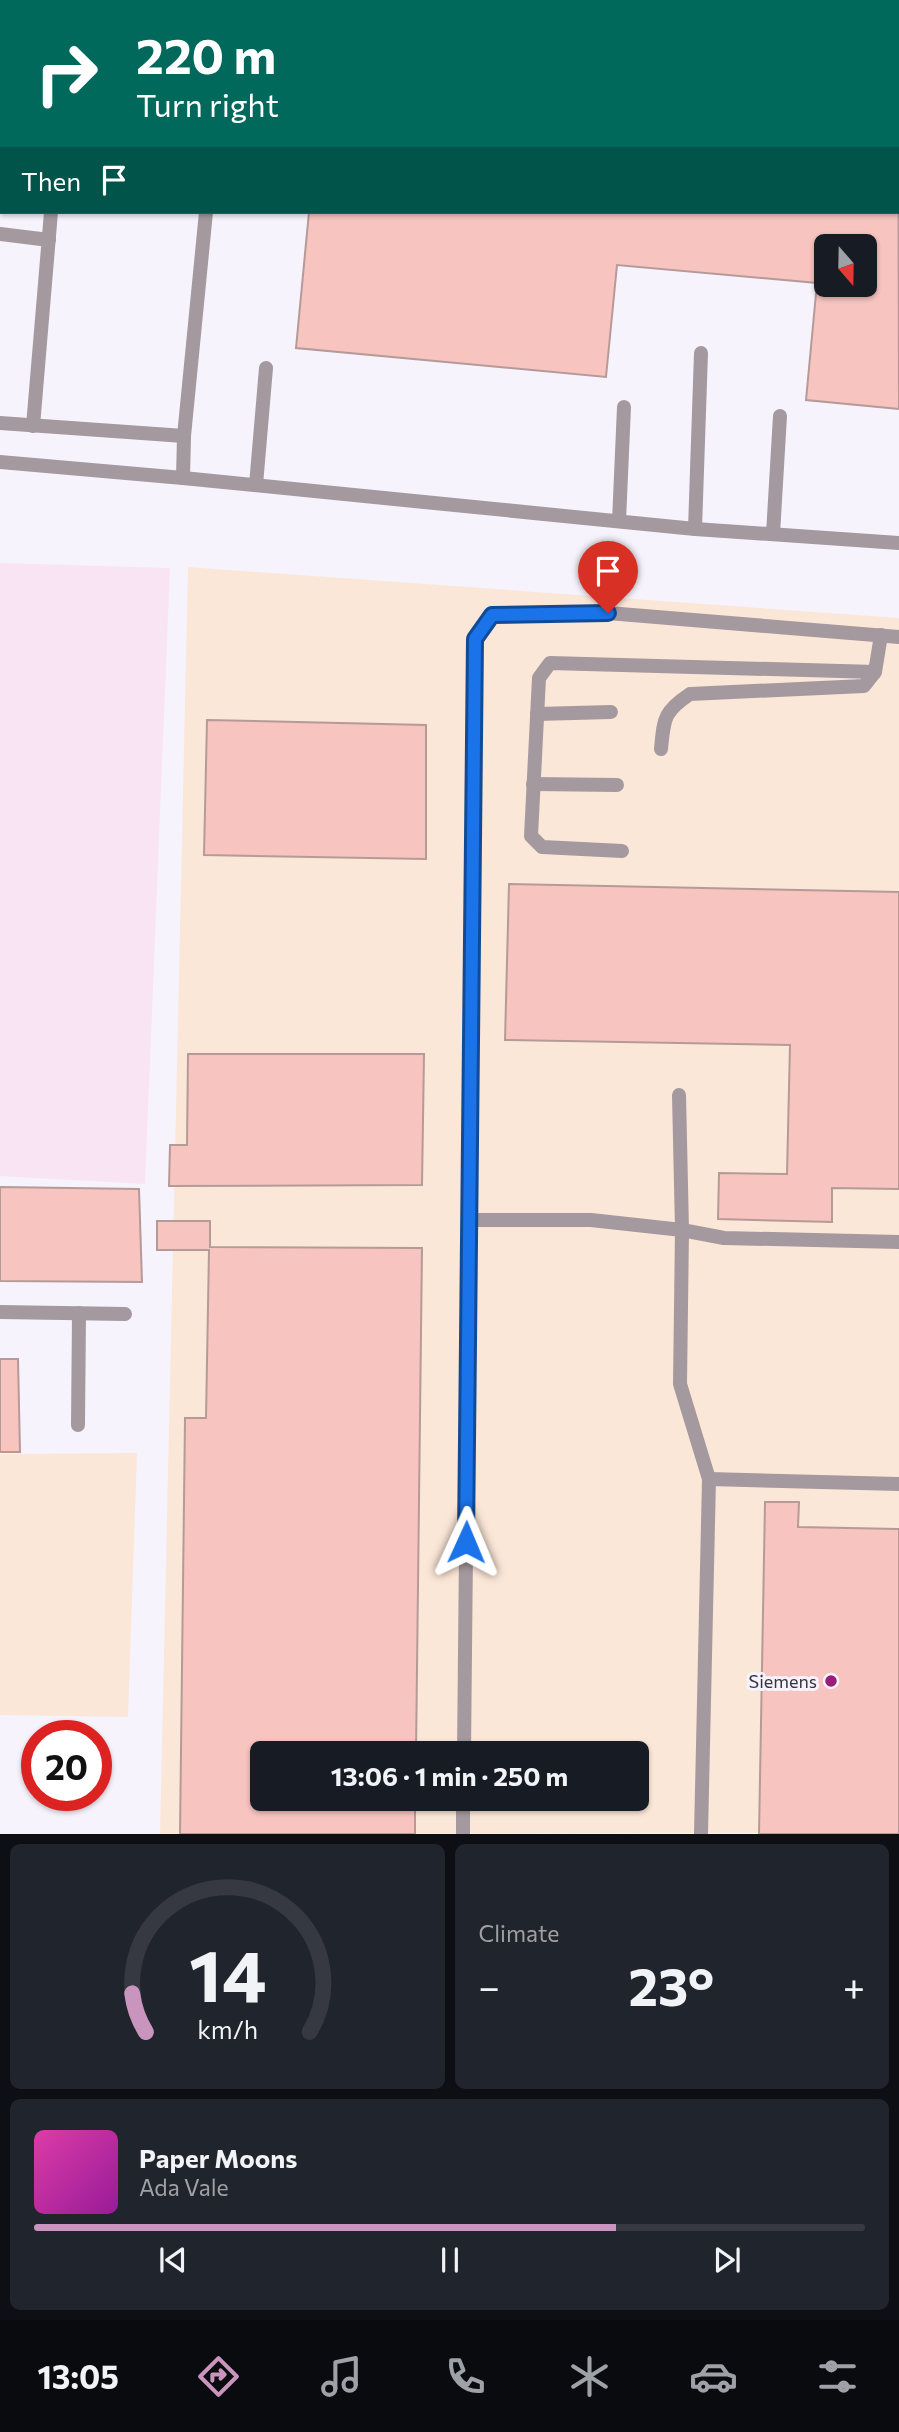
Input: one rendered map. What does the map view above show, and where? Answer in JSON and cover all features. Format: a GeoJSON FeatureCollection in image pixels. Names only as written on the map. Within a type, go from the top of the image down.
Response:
{"type":"FeatureCollection","features":[{"type":"Feature","properties":{"kind":"lane"},"geometry":{"type":"LineString","coordinates":[[33,426],[51,214]]}},
{"type":"Feature","properties":{"kind":"lane"},"geometry":{"type":"LineString","coordinates":[[183,478],[184,436],[206,214]]}},
{"type":"Feature","properties":{"kind":"lane"},"geometry":{"type":"LineString","coordinates":[[0,233],[49,240]]}},
{"type":"Feature","properties":{"kind":"lane"},"geometry":{"type":"LineString","coordinates":[[695,528],[701,353]]}},
{"type":"Feature","properties":{"kind":"lane"},"geometry":{"type":"LineString","coordinates":[[256,485],[267,368]]}},
{"type":"Feature","properties":{"kind":"lane"},"geometry":{"type":"LineString","coordinates":[[619,521],[624,407]]}},
{"type":"Feature","properties":{"kind":"lane"},"geometry":{"type":"LineString","coordinates":[[773,534],[780,416]]}},
{"type":"Feature","properties":{"kind":"lane"},"geometry":{"type":"LineString","coordinates":[[0,423],[184,436]]}},
{"type":"Feature","properties":{"kind":"lane"},"geometry":{"type":"LineString","coordinates":[[0,462],[695,528],[899,543]]}},
{"type":"Feature","properties":{"kind":"lane"},"geometry":{"type":"LineString","coordinates":[[464,1741],[475,639],[492,615],[608,613],[899,637]]}},
{"type":"Feature","properties":{"kind":"lane"},"geometry":{"type":"LineString","coordinates":[[660,750],[664,718],[673,706],[690,694],[704,691],[864,686],[875,672],[881,635]]}},
{"type":"Feature","properties":{"kind":"lane"},"geometry":{"type":"LineString","coordinates":[[622,851],[542,847],[531,836],[539,678],[551,663],[875,672]]}},
{"type":"Feature","properties":{"kind":"lane"},"geometry":{"type":"LineString","coordinates":[[537,714],[611,712]]}},
{"type":"Feature","properties":{"kind":"lane"},"geometry":{"type":"LineString","coordinates":[[533,784],[617,785]]}},
{"type":"Feature","properties":{"kind":"lane"},"geometry":{"type":"LineString","coordinates":[[679,1095],[682,1230],[680,1384],[709,1479],[702,1833]]}},
{"type":"Feature","properties":{"kind":"lane"},"geometry":{"type":"LineString","coordinates":[[469,1220],[591,1220],[682,1230],[724,1238],[899,1242]]}},
{"type":"Feature","properties":{"kind":"lane"},"geometry":{"type":"LineString","coordinates":[[0,1312],[125,1314]]}},
{"type":"Feature","properties":{"kind":"lane"},"geometry":{"type":"LineString","coordinates":[[78,1425],[79,1313]]}},
{"type":"Feature","properties":{"kind":"lane"},"geometry":{"type":"LineString","coordinates":[[709,1479],[899,1484]]}},
{"type":"Feature","properties":{"kind":"lane"},"geometry":{"type":"LineString","coordinates":[[463,1811],[463,1833]]}},
{"type":"Feature","properties":{"kind":"shaded area"},"geometry":{"type":"Polygon","coordinates":[[[0,563],[170,568],[145,1184],[0,1176],[0,563]]]}},
{"type":"Feature","properties":{"kind":"shaded area"},"geometry":{"type":"Polygon","coordinates":[[[188,567],[899,618],[899,1833],[160,1834],[188,567]]]}},
{"type":"Feature","properties":{"kind":"shaded area"},"geometry":{"type":"Polygon","coordinates":[[[137,1453],[128,1717],[0,1715],[0,1454],[137,1453]]]}},
{"type":"Feature","properties":{"kind":"building"},"geometry":{"type":"Polygon","coordinates":[[[309,214],[899,214],[899,409],[806,400],[816,298],[877,298],[877,234],[814,234],[814,283],[617,265],[606,377],[296,348],[309,214]]]}},
{"type":"Feature","properties":{"kind":"building"},"geometry":{"type":"Polygon","coordinates":[[[207,720],[426,725],[426,859],[204,855],[207,720]]]}},
{"type":"Feature","properties":{"kind":"building"},"geometry":{"type":"Polygon","coordinates":[[[509,884],[899,892],[899,1189],[832,1188],[832,1222],[718,1219],[719,1173],[787,1174],[790,1045],[505,1040],[509,884]]]}},
{"type":"Feature","properties":{"kind":"building"},"geometry":{"type":"Polygon","coordinates":[[[188,1054],[424,1054],[422,1185],[169,1186],[170,1145],[187,1145],[188,1054]]]}},
{"type":"Feature","properties":{"kind":"building"},"geometry":{"type":"Polygon","coordinates":[[[0,1187],[139,1189],[142,1282],[0,1281],[0,1187]]]}},
{"type":"Feature","properties":{"kind":"building"},"geometry":{"type":"Polygon","coordinates":[[[157,1221],[210,1221],[210,1247],[422,1248],[416,1741],[250,1741],[250,1811],[415,1811],[415,1834],[180,1834],[185,1418],[206,1418],[209,1250],[157,1250],[157,1221]]]}},
{"type":"Feature","properties":{"kind":"building"},"geometry":{"type":"Polygon","coordinates":[[[0,1359],[18,1359],[20,1452],[0,1452],[0,1359]]]}},
{"type":"Feature","properties":{"kind":"building","name":"Siemens"},"geometry":{"type":"Polygon","coordinates":[[[765,1502],[799,1502],[798,1527],[899,1529],[899,1834],[759,1834],[765,1502]]]}},
{"type":"Feature","properties":{"kind":"place","name":"Siemens"},"geometry":{"type":"Point","coordinates":[831,1681]}},
{"type":"Feature","properties":{"kind":"route"},"geometry":{"type":"LineString","coordinates":[[466,1542],[475,639],[492,615],[608,613]]}}]}
